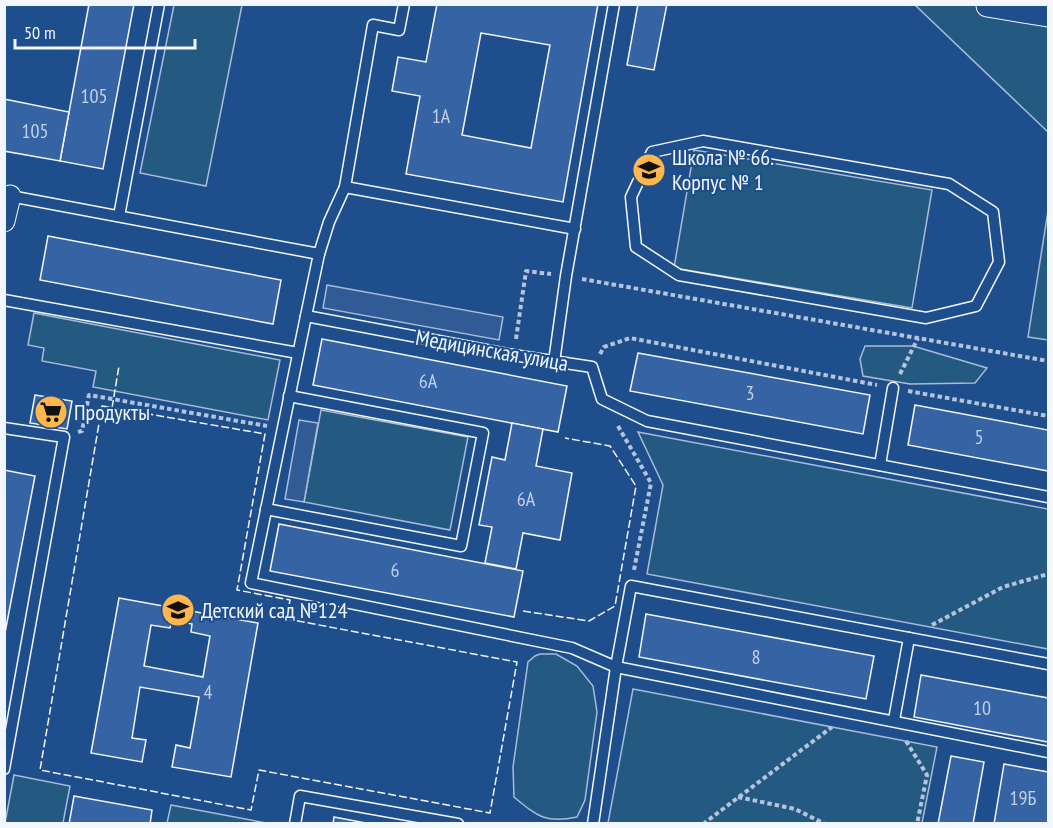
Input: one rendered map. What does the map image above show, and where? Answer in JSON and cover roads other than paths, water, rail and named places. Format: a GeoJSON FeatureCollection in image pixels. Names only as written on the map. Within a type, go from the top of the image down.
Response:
{"type":"FeatureCollection","features":[{"type":"Feature","properties":{"kind":"street"},"geometry":{"type":"LineString","coordinates":[[987,4],[987,6],[1048,16]]}},
{"type":"Feature","properties":{"kind":"street"},"geometry":{"type":"LineString","coordinates":[[4,221],[10,196]]}},
{"type":"Feature","properties":{"kind":"lane"},"geometry":{"type":"LineString","coordinates":[[119,216],[159,4]]}},
{"type":"Feature","properties":{"kind":"lane"},"geometry":{"type":"LineString","coordinates":[[404,4],[399,30],[373,25],[345,188],[329,222],[318,254],[251,584],[572,648],[616,667],[1048,752]]}},
{"type":"Feature","properties":{"kind":"lane"},"geometry":{"type":"LineString","coordinates":[[555,362],[566,276],[614,4]]}},
{"type":"Feature","properties":{"kind":"lane"},"geometry":{"type":"LineString","coordinates":[[703,141],[949,184],[993,212],[999,262],[976,306],[926,318],[679,275],[636,247],[631,197],[652,152],[703,141]]}},
{"type":"Feature","properties":{"kind":"lane"},"geometry":{"type":"LineString","coordinates":[[345,188],[575,229]]}},
{"type":"Feature","properties":{"kind":"lane"},"geometry":{"type":"LineString","coordinates":[[10,196],[318,254]]}},
{"type":"Feature","properties":{"kind":"lane"},"geometry":{"type":"LineString","coordinates":[[4,300],[298,353]]}},
{"type":"Feature","properties":{"kind":"lane","name":"Медицинская улица"},"geometry":{"type":"LineString","coordinates":[[306,316],[513,355],[592,367],[602,399],[647,421],[880,465]]}},
{"type":"Feature","properties":{"kind":"lane"},"geometry":{"type":"LineString","coordinates":[[893,388],[880,465],[1048,497]]}},
{"type":"Feature","properties":{"kind":"lane"},"geometry":{"type":"LineString","coordinates":[[266,509],[461,546],[483,433],[289,396]]}},
{"type":"Feature","properties":{"kind":"lane"},"geometry":{"type":"LineString","coordinates":[[4,428],[64,437],[4,769]]}},
{"type":"Feature","properties":{"kind":"lane"},"geometry":{"type":"LineString","coordinates":[[593,824],[616,667],[631,586],[1048,663]]}},
{"type":"Feature","properties":{"kind":"lane"},"geometry":{"type":"LineString","coordinates":[[894,720],[909,638]]}},
{"type":"Feature","properties":{"kind":"lane"},"geometry":{"type":"LineString","coordinates":[[295,824],[300,796],[458,824]]}},
{"type":"Feature","properties":{"kind":"place","name":"Школа № 66. Корпус № 1"},"geometry":{"type":"Point","coordinates":[649,170]}},
{"type":"Feature","properties":{"kind":"place","name":"Продукты"},"geometry":{"type":"Point","coordinates":[51,412]}},
{"type":"Feature","properties":{"kind":"place","name":"Детский сад №124"},"geometry":{"type":"Point","coordinates":[178,610]}}]}
